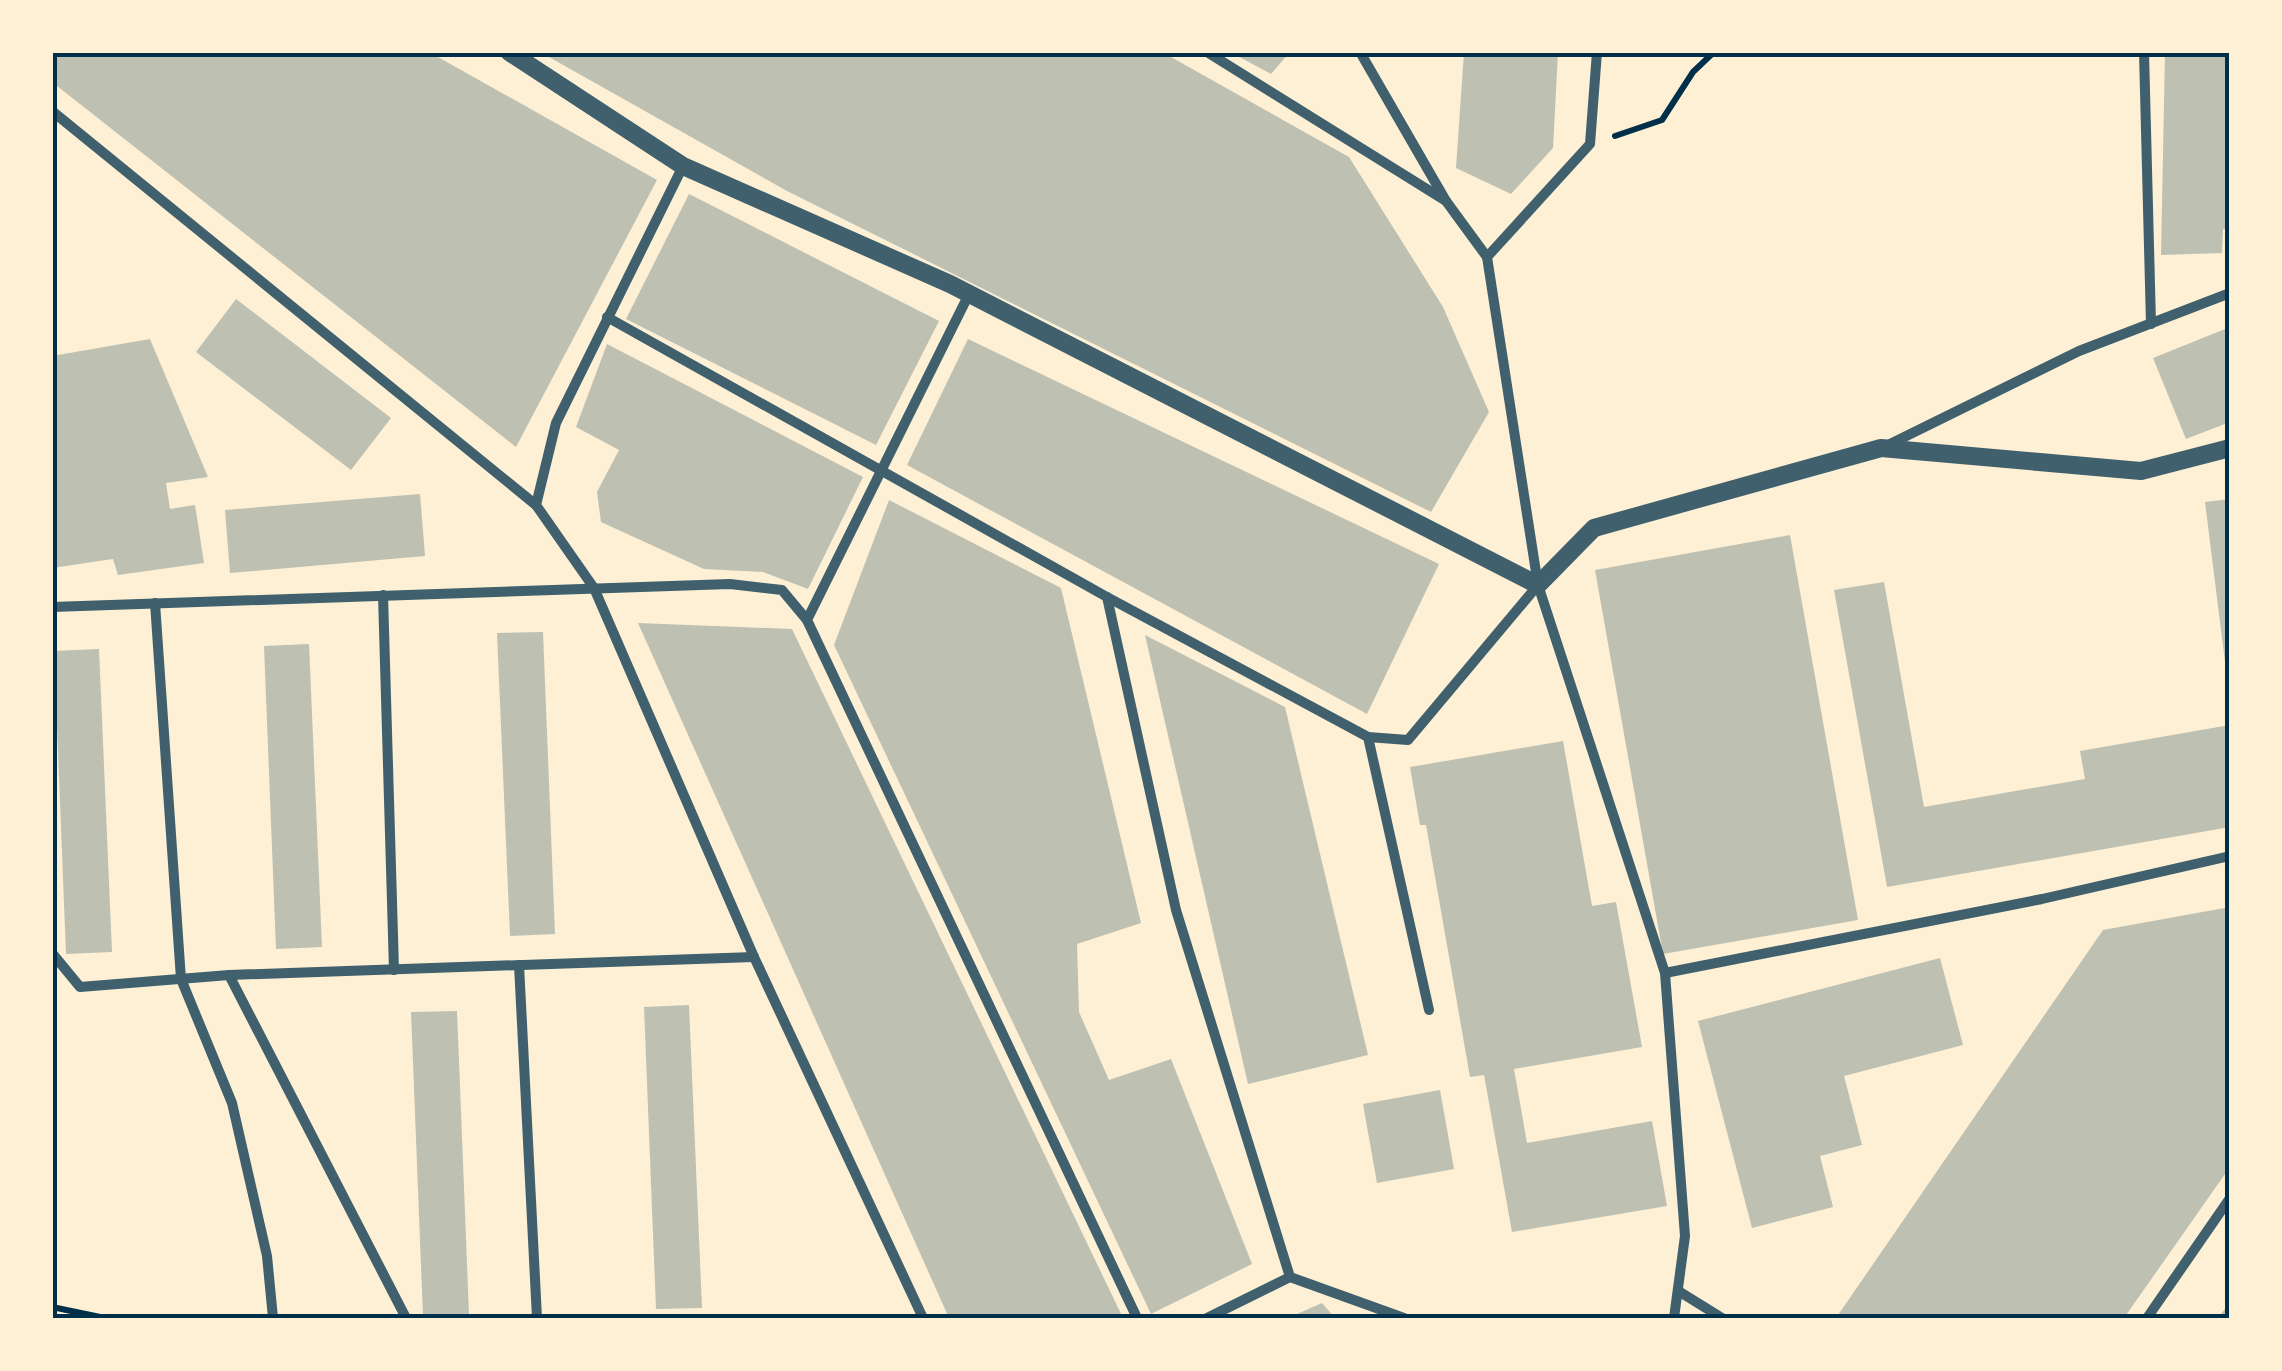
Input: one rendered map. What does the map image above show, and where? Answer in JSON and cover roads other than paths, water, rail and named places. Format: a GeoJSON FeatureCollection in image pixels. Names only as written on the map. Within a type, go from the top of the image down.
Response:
{"type":"FeatureCollection","features":[{"type":"Feature","properties":{"kind":"street"},"geometry":{"type":"LineString","coordinates":[[509,52],[683,166],[970,294],[1538,584]]}},
{"type":"Feature","properties":{"kind":"street"},"geometry":{"type":"LineString","coordinates":[[1206,52],[1446,201]]}},
{"type":"Feature","properties":{"kind":"street"},"geometry":{"type":"LineString","coordinates":[[1360,52],[1446,201],[1487,257],[1538,584],[1665,973],[1684,1236],[1674,1318]]}},
{"type":"Feature","properties":{"kind":"street"},"geometry":{"type":"LineString","coordinates":[[1487,257],[1590,144],[1597,52]]}},
{"type":"Feature","properties":{"kind":"street"},"geometry":{"type":"LineString","coordinates":[[2144,52],[2151,324]]}},
{"type":"Feature","properties":{"kind":"street"},"geometry":{"type":"LineString","coordinates":[[52,111],[536,505],[594,588],[754,957],[922,1318]]}},
{"type":"Feature","properties":{"kind":"street"},"geometry":{"type":"LineString","coordinates":[[536,505],[556,423],[683,166]]}},
{"type":"Feature","properties":{"kind":"street"},"geometry":{"type":"LineString","coordinates":[[607,317],[1107,598],[1368,737],[1408,740],[1538,584],[1594,528],[1881,448],[2080,351],[2230,293]]}},
{"type":"Feature","properties":{"kind":"street"},"geometry":{"type":"LineString","coordinates":[[808,620],[970,294]]}},
{"type":"Feature","properties":{"kind":"street"},"geometry":{"type":"LineString","coordinates":[[1881,448],[2141,471],[2230,448]]}},
{"type":"Feature","properties":{"kind":"street"},"geometry":{"type":"LineString","coordinates":[[52,607],[730,584],[782,590],[808,620],[1136,1318]]}},
{"type":"Feature","properties":{"kind":"street"},"geometry":{"type":"LineString","coordinates":[[383,595],[394,970]]}},
{"type":"Feature","properties":{"kind":"street"},"geometry":{"type":"LineString","coordinates":[[1107,598],[1176,910],[1290,1277]]}},
{"type":"Feature","properties":{"kind":"street"},"geometry":{"type":"LineString","coordinates":[[155,603],[181,979],[232,1103],[267,1256],[273,1318]]}},
{"type":"Feature","properties":{"kind":"street"},"geometry":{"type":"LineString","coordinates":[[1368,737],[1430,1010]]}},
{"type":"Feature","properties":{"kind":"street"},"geometry":{"type":"LineString","coordinates":[[1665,973],[2042,898],[2230,856]]}},
{"type":"Feature","properties":{"kind":"street"},"geometry":{"type":"LineString","coordinates":[[52,953],[80,987],[229,975],[754,957]]}},
{"type":"Feature","properties":{"kind":"street"},"geometry":{"type":"LineString","coordinates":[[519,965],[537,1318]]}},
{"type":"Feature","properties":{"kind":"street"},"geometry":{"type":"LineString","coordinates":[[229,975],[406,1318]]}},
{"type":"Feature","properties":{"kind":"street"},"geometry":{"type":"LineString","coordinates":[[2147,1318],[2230,1198]]}},
{"type":"Feature","properties":{"kind":"street"},"geometry":{"type":"LineString","coordinates":[[1207,1318],[1290,1277],[1404,1318]]}},
{"type":"Feature","properties":{"kind":"street"},"geometry":{"type":"LineString","coordinates":[[1680,1292],[1722,1318]]}}]}
